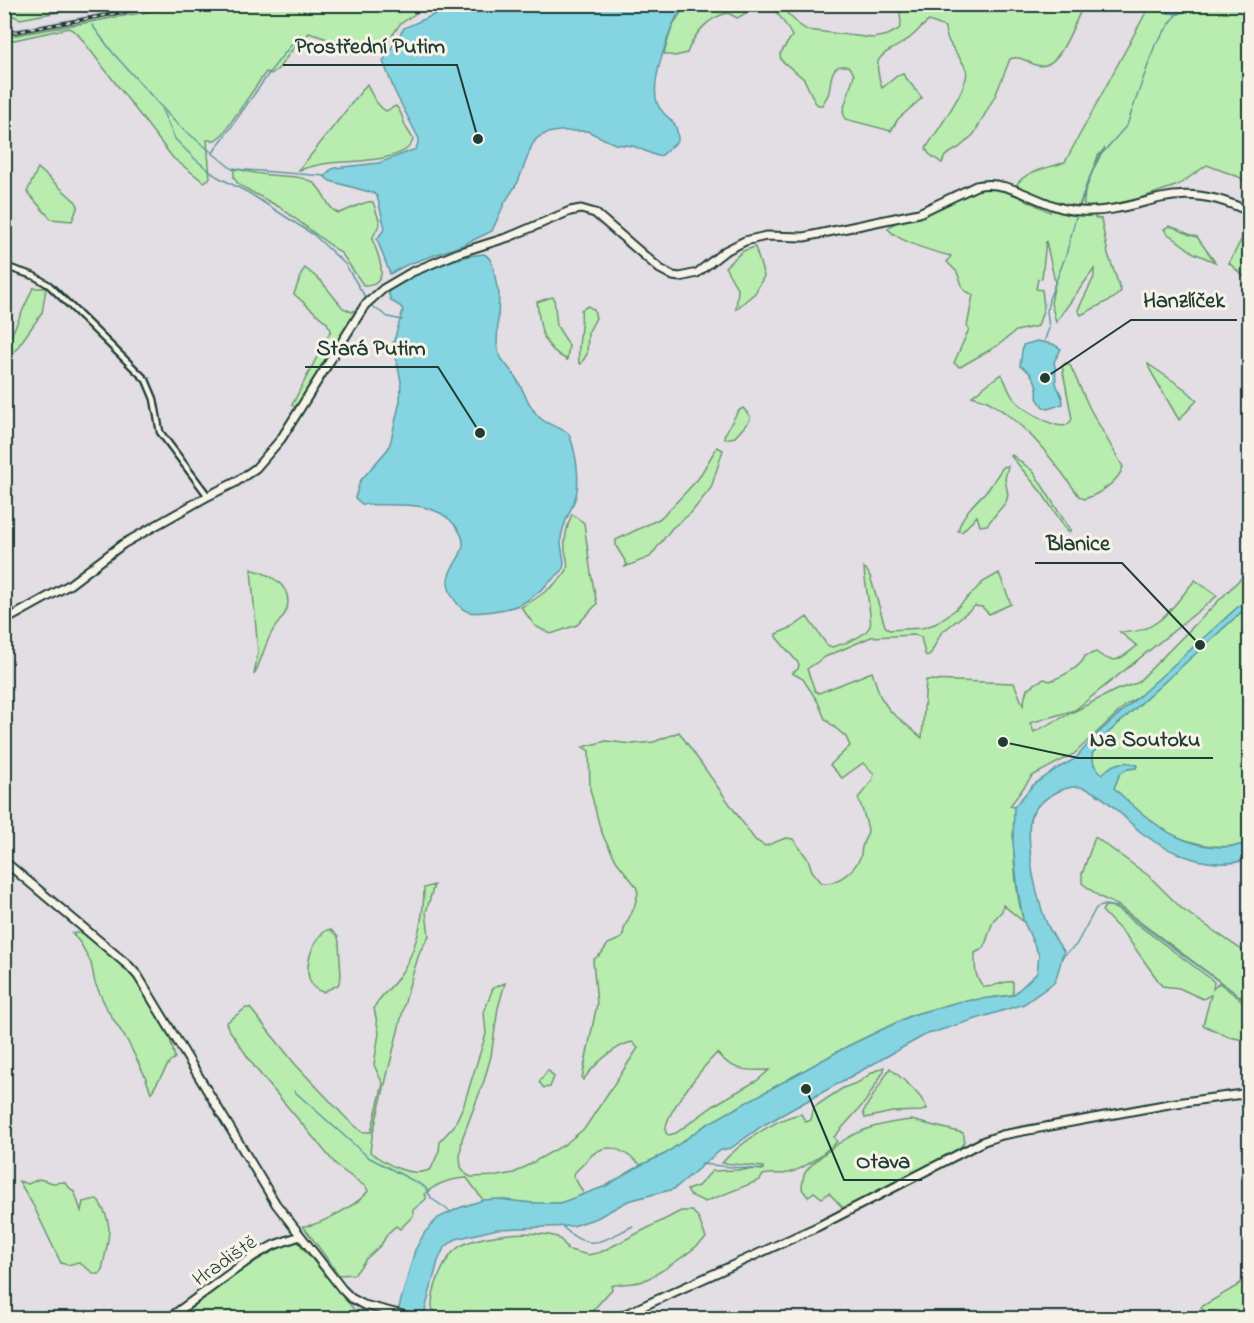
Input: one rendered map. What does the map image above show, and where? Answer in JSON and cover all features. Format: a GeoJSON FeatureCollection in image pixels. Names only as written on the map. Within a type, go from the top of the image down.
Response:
{"type":"FeatureCollection","features":[{"type":"Feature","properties":{"kind":"street"},"geometry":{"type":"LineString","coordinates":[[4,621],[69,585],[123,544],[256,468],[273,449],[359,313],[383,289],[437,261],[509,237],[575,210],[595,213],[660,269],[680,277],[697,273],[724,251],[745,241],[766,236],[804,237],[918,213],[984,184],[1001,185],[1048,205],[1079,212],[1110,210],[1162,198],[1196,195],[1224,201],[1250,212]]}},
{"type":"Feature","properties":{"kind":"street"},"geometry":{"type":"LineString","coordinates":[[4,267],[34,276],[49,285],[146,380],[154,399],[160,432],[208,496]]}},
{"type":"Feature","properties":{"kind":"street"},"geometry":{"type":"LineString","coordinates":[[4,861],[138,976],[276,1204],[347,1294],[364,1305],[414,1318]]}},
{"type":"Feature","properties":{"kind":"street"},"geometry":{"type":"LineString","coordinates":[[617,1318],[817,1227],[984,1141],[1002,1135],[1169,1104],[1250,1093]]}},
{"type":"Feature","properties":{"kind":"street","name":"Hradiště"},"geometry":{"type":"LineString","coordinates":[[169,1318],[254,1256],[274,1245],[300,1236]]}},
{"type":"Feature","properties":{"kind":"shaded area"},"geometry":{"type":"Polygon","coordinates":[[[148,5],[185,5],[5,37],[5,30],[148,5]]]}},
{"type":"Feature","properties":{"kind":"shaded area"},"geometry":{"type":"Polygon","coordinates":[[[4,1292],[7,1292],[12,1300],[10,1314],[16,1318],[5,1318],[4,1292]]]}},
{"type":"Feature","properties":{"kind":"green space"},"geometry":{"type":"Polygon","coordinates":[[[70,4],[69,10],[20,19],[5,12],[5,5],[70,4]]]}},
{"type":"Feature","properties":{"kind":"green space"},"geometry":{"type":"Polygon","coordinates":[[[185,5],[428,5],[400,24],[381,52],[361,54],[348,52],[327,39],[309,33],[304,40],[298,42],[278,69],[271,74],[266,72],[223,134],[215,140],[207,140],[210,178],[204,182],[173,158],[77,33],[69,28],[5,42],[5,37],[185,5]]]}},
{"type":"Feature","properties":{"kind":"green space"},"geometry":{"type":"Polygon","coordinates":[[[689,5],[764,5],[737,18],[728,13],[714,18],[698,33],[687,53],[675,56],[664,54],[675,21],[689,5]]]}},
{"type":"Feature","properties":{"kind":"green space"},"geometry":{"type":"Polygon","coordinates":[[[764,5],[779,5],[807,30],[873,38],[888,35],[899,29],[900,12],[905,5],[1112,5],[1111,9],[1100,12],[1083,7],[1065,45],[1052,62],[1036,65],[1020,58],[1010,59],[996,94],[974,134],[960,147],[945,156],[942,163],[929,154],[926,148],[952,109],[966,76],[966,69],[950,44],[945,27],[929,21],[910,38],[880,58],[877,68],[882,88],[903,74],[922,98],[898,119],[891,131],[845,119],[843,111],[854,75],[848,67],[836,68],[828,95],[822,105],[818,105],[804,79],[781,60],[780,54],[792,36],[776,12],[764,5]]]}},
{"type":"Feature","properties":{"kind":"green space"},"geometry":{"type":"Polygon","coordinates":[[[1150,5],[1172,5],[1168,12],[1179,14],[1193,5],[1249,5],[1249,185],[1239,177],[1207,165],[1178,185],[1115,207],[1084,208],[1086,190],[1080,206],[1069,206],[1015,187],[1031,173],[1065,162],[1150,5]]]}},
{"type":"Feature","properties":{"kind":"green space"},"geometry":{"type":"Polygon","coordinates":[[[367,84],[383,109],[386,111],[396,106],[398,108],[413,139],[409,147],[378,159],[327,163],[299,170],[367,84]]]}},
{"type":"Feature","properties":{"kind":"green space"},"geometry":{"type":"Polygon","coordinates":[[[38,168],[76,202],[78,206],[72,221],[51,219],[27,192],[38,168]]]}},
{"type":"Feature","properties":{"kind":"green space"},"geometry":{"type":"Polygon","coordinates":[[[234,168],[258,174],[306,179],[320,189],[330,207],[338,213],[373,202],[380,223],[372,239],[380,260],[381,275],[378,281],[373,285],[364,286],[342,254],[281,208],[239,185],[234,178],[234,168]]]}},
{"type":"Feature","properties":{"kind":"green space"},"geometry":{"type":"Polygon","coordinates":[[[988,188],[1007,191],[1050,212],[1051,209],[1074,214],[1094,214],[1095,218],[1101,219],[1108,254],[1121,291],[1114,298],[1081,315],[1078,310],[1094,277],[1094,269],[1056,322],[1051,303],[1055,282],[1046,241],[1042,278],[1038,279],[1036,289],[1042,290],[1044,307],[1038,326],[1016,331],[997,346],[960,367],[954,363],[969,329],[967,327],[973,295],[964,290],[957,272],[947,262],[951,256],[908,242],[888,229],[896,222],[923,215],[969,193],[988,188]]]}},
{"type":"Feature","properties":{"kind":"green space"},"geometry":{"type":"Polygon","coordinates":[[[1169,226],[1197,237],[1215,262],[1194,253],[1167,233],[1164,229],[1169,226]]]}},
{"type":"Feature","properties":{"kind":"green space"},"geometry":{"type":"Polygon","coordinates":[[[1249,229],[1249,281],[1229,263],[1249,229]]]}},
{"type":"Feature","properties":{"kind":"green space"},"geometry":{"type":"Polygon","coordinates":[[[755,247],[764,276],[755,293],[736,309],[738,290],[725,267],[743,251],[755,247]]]}},
{"type":"Feature","properties":{"kind":"green space"},"geometry":{"type":"Polygon","coordinates":[[[305,268],[321,281],[343,308],[352,312],[359,307],[296,408],[292,405],[331,330],[327,323],[294,294],[305,268]]]}},
{"type":"Feature","properties":{"kind":"green space"},"geometry":{"type":"Polygon","coordinates":[[[33,288],[46,288],[42,313],[5,365],[5,349],[33,288]]]}},
{"type":"Feature","properties":{"kind":"green space"},"geometry":{"type":"Polygon","coordinates":[[[554,298],[557,326],[569,345],[567,360],[552,349],[541,329],[537,302],[554,298]]]}},
{"type":"Feature","properties":{"kind":"green space"},"geometry":{"type":"Polygon","coordinates":[[[588,306],[594,310],[596,318],[588,333],[587,354],[581,364],[579,356],[581,310],[588,306]]]}},
{"type":"Feature","properties":{"kind":"green space"},"geometry":{"type":"Polygon","coordinates":[[[1066,363],[1070,365],[1090,409],[1123,467],[1117,478],[1107,487],[1084,499],[1079,496],[1028,433],[1003,411],[985,400],[972,396],[1001,374],[1019,404],[1047,421],[1061,426],[1066,425],[1072,419],[1062,366],[1066,363]]]}},
{"type":"Feature","properties":{"kind":"green space"},"geometry":{"type":"Polygon","coordinates":[[[1148,364],[1197,400],[1179,420],[1150,370],[1148,364]]]}},
{"type":"Feature","properties":{"kind":"green space"},"geometry":{"type":"Polygon","coordinates":[[[743,408],[750,416],[750,420],[735,437],[725,439],[724,436],[738,411],[743,408]]]}},
{"type":"Feature","properties":{"kind":"green space"},"geometry":{"type":"Polygon","coordinates":[[[717,447],[723,450],[711,488],[691,513],[672,528],[650,557],[625,567],[627,564],[616,546],[616,540],[659,519],[669,510],[698,479],[717,447]]]}},
{"type":"Feature","properties":{"kind":"green space"},"geometry":{"type":"Polygon","coordinates":[[[1012,455],[1033,471],[1071,531],[1068,532],[1042,493],[1012,455]]]}},
{"type":"Feature","properties":{"kind":"green space"},"geometry":{"type":"Polygon","coordinates":[[[1008,466],[1005,479],[1008,495],[1006,502],[987,525],[980,526],[977,516],[962,532],[958,531],[966,513],[989,488],[1003,467],[1008,466]]]}},
{"type":"Feature","properties":{"kind":"green space"},"geometry":{"type":"Polygon","coordinates":[[[572,514],[584,523],[597,604],[577,625],[551,634],[535,626],[521,607],[547,590],[565,574],[568,564],[565,536],[572,514]]]}},
{"type":"Feature","properties":{"kind":"green space"},"geometry":{"type":"Polygon","coordinates":[[[864,568],[870,576],[885,626],[889,630],[922,628],[935,624],[955,610],[983,582],[999,573],[1011,604],[989,614],[982,607],[975,606],[941,633],[931,653],[927,656],[921,637],[915,635],[871,637],[825,657],[807,669],[815,691],[819,693],[872,672],[880,696],[890,711],[922,738],[926,680],[1014,683],[1023,705],[1027,689],[1044,679],[1050,681],[1076,668],[1085,656],[1096,652],[1113,660],[1127,654],[1137,646],[1120,632],[1133,632],[1155,624],[1172,609],[1195,580],[1217,596],[1075,710],[1030,723],[1034,732],[1116,690],[1137,683],[1249,570],[1249,597],[1140,696],[1127,704],[1074,754],[1032,776],[1010,806],[1014,807],[1016,880],[1024,922],[1003,905],[1002,911],[993,921],[984,948],[975,953],[975,962],[977,975],[984,987],[1013,982],[1013,995],[958,1002],[912,1015],[846,1047],[705,1126],[665,1154],[641,1165],[627,1154],[613,1148],[600,1150],[593,1154],[573,1175],[584,1194],[568,1201],[548,1204],[483,1200],[467,1178],[444,1182],[424,1194],[426,1199],[413,1210],[413,1216],[400,1229],[396,1226],[388,1233],[381,1245],[366,1259],[355,1274],[339,1275],[303,1226],[318,1223],[338,1213],[357,1202],[368,1191],[366,1187],[338,1167],[256,1069],[226,1023],[246,1008],[250,1008],[295,1064],[346,1118],[362,1132],[371,1132],[383,1084],[374,1065],[379,1033],[374,1008],[398,978],[410,958],[421,923],[424,888],[434,885],[426,912],[429,936],[420,951],[409,986],[370,1152],[399,1169],[424,1172],[431,1169],[439,1151],[440,1141],[454,1126],[464,1104],[486,1034],[484,1012],[493,988],[505,983],[498,1008],[491,1056],[462,1139],[461,1167],[471,1177],[514,1173],[564,1145],[585,1128],[638,1048],[632,1042],[611,1052],[583,1080],[597,1004],[593,960],[608,944],[622,938],[638,893],[636,886],[617,862],[604,838],[590,789],[589,751],[583,747],[606,741],[632,744],[654,742],[679,732],[755,840],[765,846],[786,838],[793,839],[822,883],[828,883],[844,876],[860,858],[868,830],[858,798],[872,781],[874,774],[863,763],[842,778],[830,765],[850,746],[846,737],[825,719],[818,702],[803,679],[792,673],[798,669],[799,664],[776,637],[776,634],[793,627],[807,617],[827,645],[832,647],[864,634],[871,623],[864,568]],[[717,1053],[694,1079],[670,1115],[666,1133],[669,1135],[676,1133],[716,1104],[758,1080],[769,1070],[740,1069],[717,1053]]]}},
{"type":"Feature","properties":{"kind":"green space"},"geometry":{"type":"Polygon","coordinates":[[[251,569],[278,582],[283,587],[288,601],[286,612],[269,637],[254,675],[258,652],[251,569]]]}},
{"type":"Feature","properties":{"kind":"green space"},"geometry":{"type":"Polygon","coordinates":[[[1249,605],[1249,843],[1225,847],[1201,844],[1178,837],[1156,826],[1114,788],[1120,773],[1136,768],[1137,765],[1102,775],[1094,765],[1092,754],[1107,734],[1249,605]]]}},
{"type":"Feature","properties":{"kind":"green space"},"geometry":{"type":"Polygon","coordinates":[[[1095,837],[1149,876],[1182,909],[1249,955],[1249,1003],[1117,905],[1100,897],[1082,883],[1082,874],[1095,837]]]}},
{"type":"Feature","properties":{"kind":"green space"},"geometry":{"type":"Polygon","coordinates":[[[1105,906],[1118,910],[1211,979],[1214,982],[1213,989],[1219,983],[1249,1006],[1249,1041],[1229,1037],[1203,1025],[1211,995],[1203,999],[1179,988],[1162,986],[1127,937],[1102,911],[1105,906]]]}},
{"type":"Feature","properties":{"kind":"green space"},"geometry":{"type":"Polygon","coordinates":[[[327,930],[331,930],[338,937],[341,977],[338,985],[323,992],[315,988],[310,981],[308,963],[315,943],[327,930]]]}},
{"type":"Feature","properties":{"kind":"green space"},"geometry":{"type":"Polygon","coordinates":[[[72,933],[83,933],[132,975],[169,1035],[175,1058],[169,1063],[151,1093],[128,1042],[108,1011],[95,983],[91,963],[72,933]]]}},
{"type":"Feature","properties":{"kind":"green space"},"geometry":{"type":"Polygon","coordinates":[[[884,1067],[884,1071],[865,1102],[834,1137],[837,1142],[812,1162],[791,1172],[763,1175],[760,1180],[705,1202],[690,1195],[687,1190],[698,1186],[712,1171],[763,1169],[763,1167],[722,1163],[748,1140],[780,1121],[801,1114],[806,1122],[811,1120],[814,1107],[843,1088],[859,1082],[884,1067]]]}},
{"type":"Feature","properties":{"kind":"green space"},"geometry":{"type":"Polygon","coordinates":[[[890,1068],[916,1092],[927,1109],[892,1112],[865,1118],[863,1112],[890,1068]]]}},
{"type":"Feature","properties":{"kind":"green space"},"geometry":{"type":"Polygon","coordinates":[[[548,1070],[554,1077],[550,1087],[544,1088],[539,1082],[548,1070]]]}},
{"type":"Feature","properties":{"kind":"green space"},"geometry":{"type":"Polygon","coordinates":[[[911,1120],[963,1133],[963,1143],[950,1155],[844,1209],[829,1193],[822,1198],[814,1192],[808,1197],[802,1189],[804,1175],[813,1163],[845,1140],[875,1126],[911,1120]]]}},
{"type":"Feature","properties":{"kind":"green space"},"geometry":{"type":"Polygon","coordinates":[[[39,1179],[53,1183],[64,1182],[75,1193],[81,1211],[83,1202],[97,1199],[109,1226],[102,1271],[99,1274],[95,1274],[78,1262],[68,1265],[61,1263],[19,1181],[28,1184],[39,1179]]]}},
{"type":"Feature","properties":{"kind":"green space"},"geometry":{"type":"Polygon","coordinates":[[[681,1211],[692,1211],[698,1217],[706,1238],[659,1273],[636,1283],[611,1286],[612,1289],[586,1318],[449,1318],[436,1314],[432,1308],[435,1286],[445,1264],[453,1252],[473,1241],[487,1237],[534,1233],[558,1238],[567,1247],[566,1249],[588,1255],[601,1252],[681,1211]]]}},
{"type":"Feature","properties":{"kind":"green space"},"geometry":{"type":"Polygon","coordinates":[[[297,1241],[361,1318],[177,1318],[249,1265],[297,1241]]]}},
{"type":"Feature","properties":{"kind":"green space"},"geometry":{"type":"Polygon","coordinates":[[[1249,1274],[1249,1318],[1209,1318],[1201,1307],[1237,1286],[1249,1274]]]}},
{"type":"Feature","properties":{"kind":"water"},"geometry":{"type":"Polygon","coordinates":[[[458,4],[689,5],[677,16],[673,24],[660,64],[656,87],[658,105],[674,123],[678,141],[662,155],[657,156],[633,146],[615,144],[587,131],[547,133],[537,138],[532,145],[518,182],[505,202],[492,231],[463,245],[406,265],[390,274],[377,239],[385,228],[377,196],[330,181],[325,177],[334,168],[379,163],[416,149],[419,139],[395,92],[383,61],[404,28],[458,4]]]}},
{"type":"Feature","properties":{"kind":"water"},"geometry":{"type":"Polygon","coordinates":[[[1172,4],[1193,5],[1179,14],[1168,13],[1172,4]]]}},
{"type":"Feature","properties":{"kind":"water"},"geometry":{"type":"Polygon","coordinates":[[[484,254],[493,266],[499,293],[497,346],[500,355],[536,414],[544,421],[569,434],[576,457],[578,483],[575,499],[562,534],[564,563],[562,571],[523,603],[488,612],[469,612],[461,608],[452,596],[448,583],[452,568],[460,556],[463,542],[454,524],[445,516],[423,507],[362,504],[355,498],[360,481],[388,449],[400,401],[401,381],[393,344],[403,310],[391,301],[388,292],[406,279],[433,267],[484,254]]]}},
{"type":"Feature","properties":{"kind":"water"},"geometry":{"type":"Polygon","coordinates":[[[1037,341],[1053,344],[1061,349],[1054,362],[1056,383],[1063,404],[1048,409],[1043,407],[1037,398],[1036,384],[1032,375],[1020,366],[1023,345],[1037,341]]]}},
{"type":"Feature","properties":{"kind":"water"},"geometry":{"type":"Polygon","coordinates":[[[1249,597],[1249,605],[1107,734],[1092,754],[1094,765],[1102,774],[1118,764],[1127,762],[1137,765],[1136,768],[1120,773],[1114,788],[1158,826],[1191,842],[1209,846],[1228,847],[1249,843],[1249,859],[1221,863],[1193,859],[1153,841],[1100,796],[1084,788],[1070,788],[1054,794],[1040,804],[1031,816],[1029,837],[1033,875],[1041,906],[1047,924],[1064,951],[1055,982],[1024,1004],[925,1035],[762,1126],[731,1148],[721,1150],[674,1189],[628,1201],[597,1218],[573,1226],[497,1229],[456,1239],[444,1248],[438,1261],[423,1318],[396,1318],[415,1250],[425,1232],[438,1218],[483,1200],[560,1203],[606,1186],[665,1154],[704,1126],[846,1047],[912,1015],[958,1002],[1013,995],[1037,973],[1039,955],[1023,920],[1018,891],[1013,843],[1014,807],[1033,785],[1075,759],[1096,735],[1249,597]]]}},
{"type":"Feature","properties":{"kind":"waterway"},"geometry":{"type":"LineString","coordinates":[[1078,209],[1100,156],[1127,125],[1155,45],[1178,12]]}},
{"type":"Feature","properties":{"kind":"waterway"},"geometry":{"type":"LineString","coordinates":[[92,25],[113,53],[176,123],[232,169],[326,176]]}},
{"type":"Feature","properties":{"kind":"waterway"},"geometry":{"type":"LineString","coordinates":[[212,154],[272,69],[300,34]]}},
{"type":"Feature","properties":{"kind":"waterway"},"geometry":{"type":"LineString","coordinates":[[162,110],[175,139],[195,159],[216,176],[249,193],[314,235],[345,264],[367,300]]}},
{"type":"Feature","properties":{"kind":"waterway"},"geometry":{"type":"LineString","coordinates":[[1044,342],[1049,328],[1047,311],[1049,299],[1066,255],[1077,213]]}},
{"type":"Feature","properties":{"kind":"waterway"},"geometry":{"type":"LineString","coordinates":[[369,304],[388,317],[402,320]]}},
{"type":"Feature","properties":{"kind":"waterway"},"geometry":{"type":"LineString","coordinates":[[1061,958],[1076,945],[1096,908],[1105,905],[1117,907],[1250,1004]]}},
{"type":"Feature","properties":{"kind":"waterway"},"geometry":{"type":"LineString","coordinates":[[294,1091],[368,1157],[425,1187],[432,1199],[451,1212]]}},
{"type":"Feature","properties":{"kind":"waterway"},"geometry":{"type":"LineString","coordinates":[[701,1164],[763,1170]]}},
{"type":"Feature","properties":{"kind":"waterway"},"geometry":{"type":"LineString","coordinates":[[562,1226],[580,1240],[589,1242],[605,1240],[633,1226]]}},
{"type":"Feature","properties":{"kind":"railway"},"geometry":{"type":"LineString","coordinates":[[4,34],[167,4]]}},
{"type":"Feature","properties":{"kind":"place","name":"Prostřední Putim"},"geometry":{"type":"Point","coordinates":[478,139]}},
{"type":"Feature","properties":{"kind":"place","name":"Hanzlíček"},"geometry":{"type":"Point","coordinates":[1045,378]}},
{"type":"Feature","properties":{"kind":"place","name":"Stará Putim"},"geometry":{"type":"Point","coordinates":[480,433]}},
{"type":"Feature","properties":{"kind":"place","name":"Blanice"},"geometry":{"type":"Point","coordinates":[1200,645]}},
{"type":"Feature","properties":{"kind":"place","name":"Na Soutoku"},"geometry":{"type":"Point","coordinates":[1003,742]}},
{"type":"Feature","properties":{"kind":"place","name":"Otava"},"geometry":{"type":"Point","coordinates":[806,1089]}}]}
